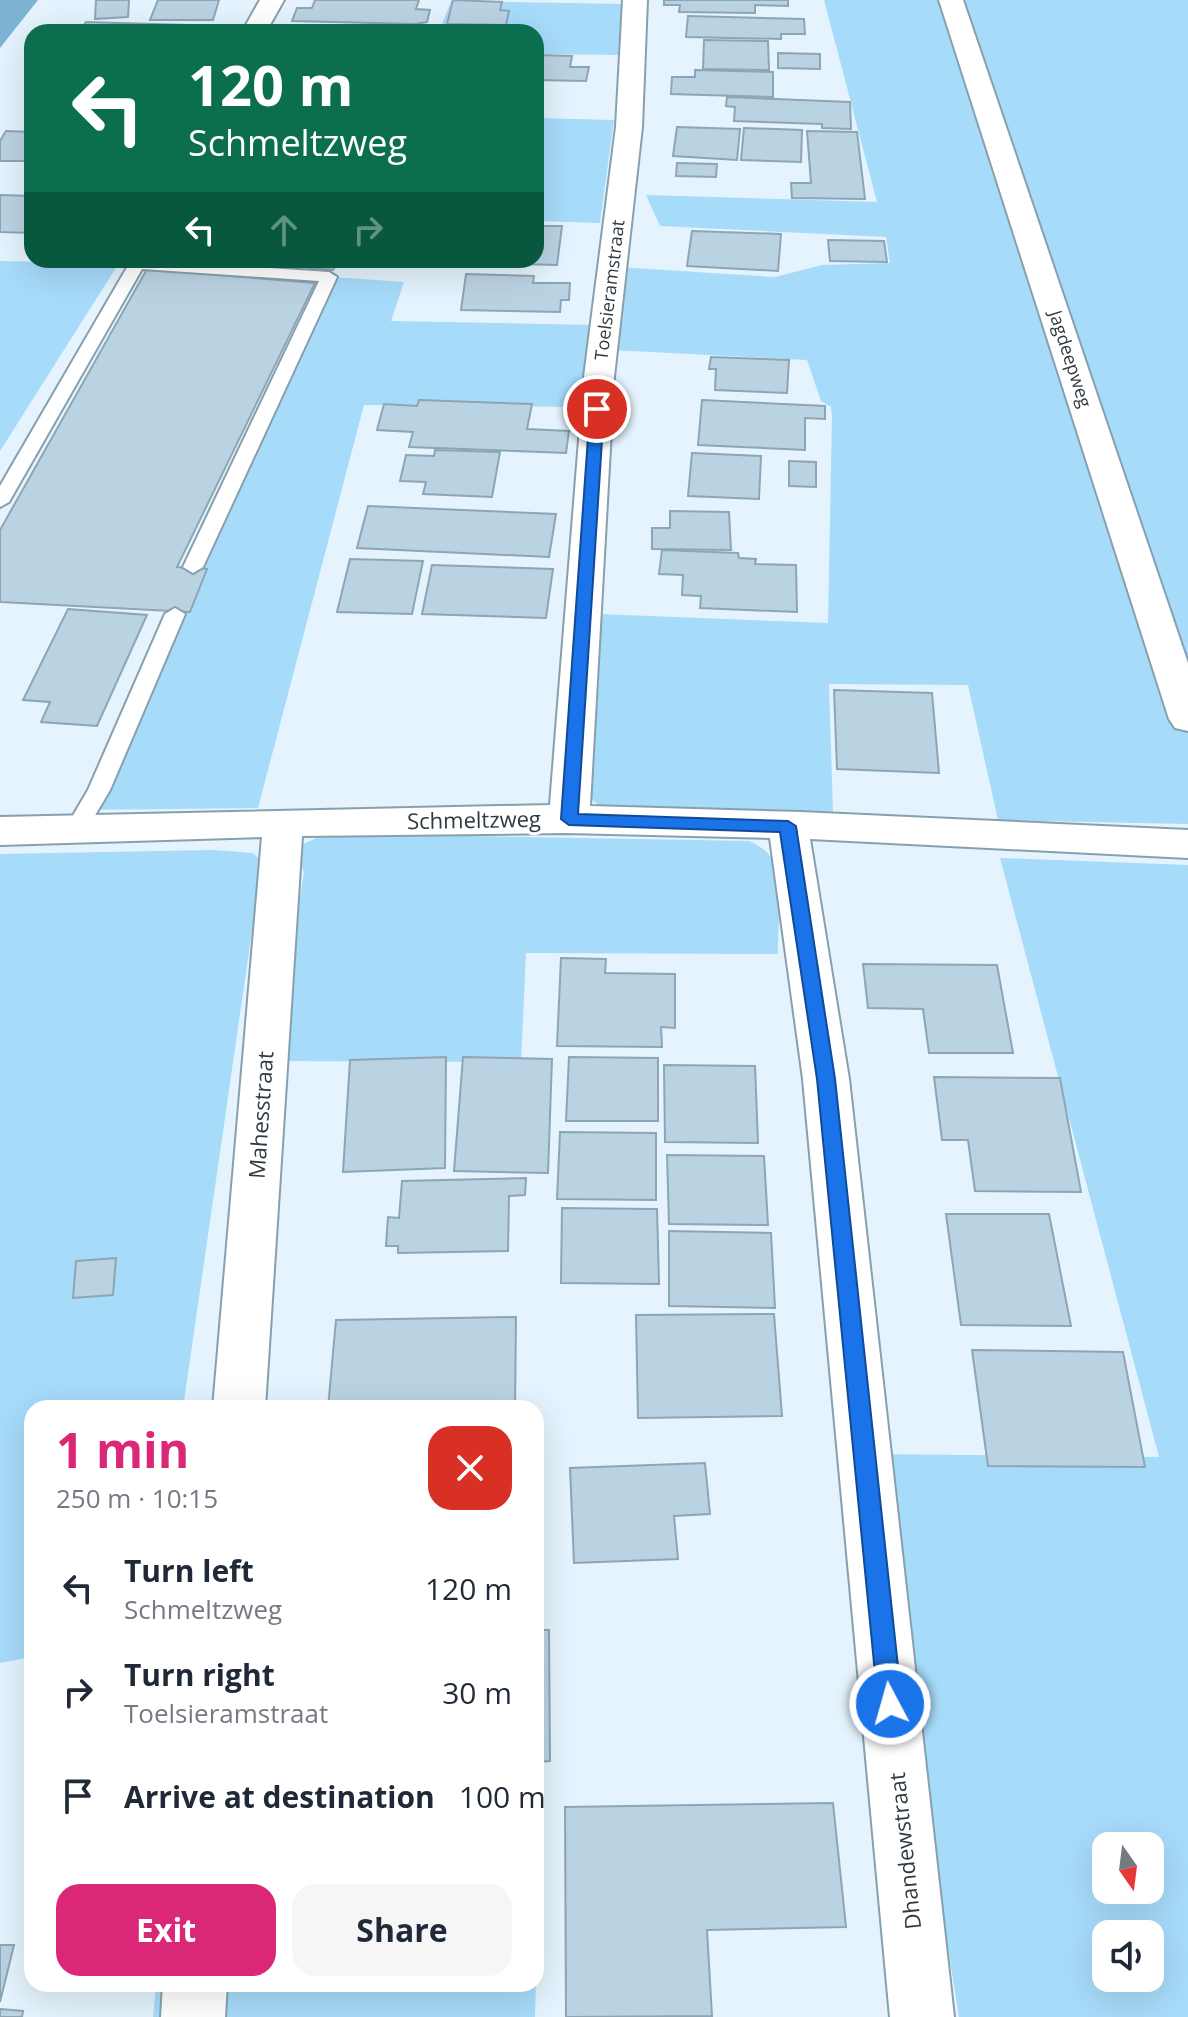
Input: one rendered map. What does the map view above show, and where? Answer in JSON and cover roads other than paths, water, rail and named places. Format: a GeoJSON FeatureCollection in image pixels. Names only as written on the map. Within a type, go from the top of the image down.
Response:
{"type":"FeatureCollection","features":[{"type":"Feature","properties":{"kind":"street"},"geometry":{"type":"LineString","coordinates":[[258,24],[272,0]]}},
{"type":"Feature","properties":{"kind":"street","name":"Toelsieramstraat"},"geometry":{"type":"LineString","coordinates":[[569,819],[599,377],[629,127],[635,0]]}},
{"type":"Feature","properties":{"kind":"street","name":"Jagdeepweg"},"geometry":{"type":"LineString","coordinates":[[951,0],[1188,719]]}},
{"type":"Feature","properties":{"kind":"street","name":"Schmeltzweg"},"geometry":{"type":"LineString","coordinates":[[0,831],[569,819],[1188,844]]}},
{"type":"Feature","properties":{"kind":"street","name":"Mahesstraat"},"geometry":{"type":"LineString","coordinates":[[240,1400],[283,823]]}},
{"type":"Feature","properties":{"kind":"street","name":"Dhandewstraat"},"geometry":{"type":"LineString","coordinates":[[788,826],[826,1079],[922,2017]]}},
{"type":"Feature","properties":{"kind":"street"},"geometry":{"type":"LineString","coordinates":[[193,2017],[195,1992]]}},
{"type":"Feature","properties":{"kind":"lane"},"geometry":{"type":"LineString","coordinates":[[0,502],[135,268]]}},
{"type":"Feature","properties":{"kind":"lane"},"geometry":{"type":"LineString","coordinates":[[193,567],[329,277],[196,268]]}},
{"type":"Feature","properties":{"kind":"lane"},"geometry":{"type":"LineString","coordinates":[[76,829],[99,790],[175,614]]}}]}
